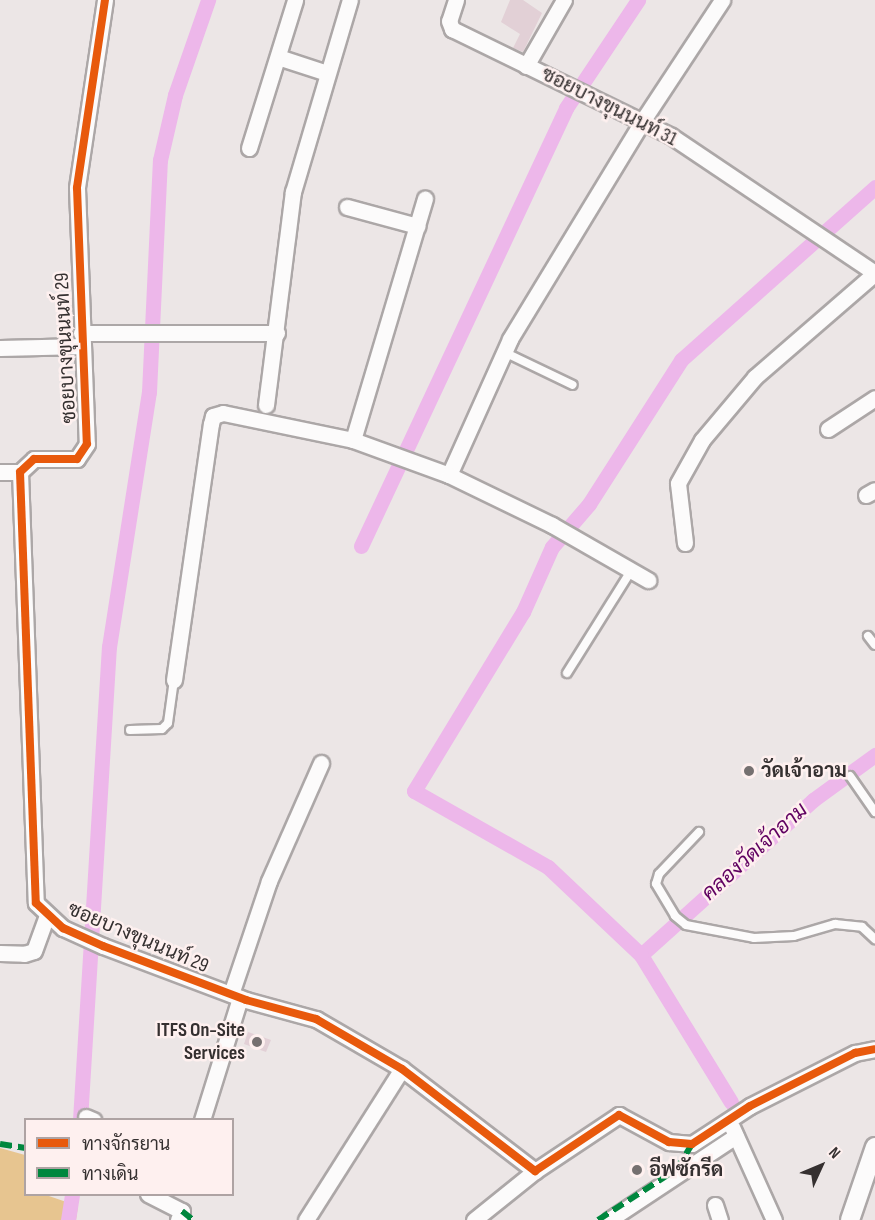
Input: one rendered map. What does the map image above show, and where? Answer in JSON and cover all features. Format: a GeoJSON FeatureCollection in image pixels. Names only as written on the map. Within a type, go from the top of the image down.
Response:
{"type":"FeatureCollection","features":[{"type":"Feature","properties":{"kind":"street","name":"ซอยบางขุนนนท์ 29"},"geometry":{"type":"LineString","coordinates":[[105,0],[77,188],[85,450],[77,459],[29,460],[20,472],[36,903],[46,916],[63,928],[103,946],[236,996],[316,1019],[402,1069],[535,1172]]}},
{"type":"Feature","properties":{"kind":"street"},"geometry":{"type":"LineString","coordinates":[[249,148],[295,0]]}},
{"type":"Feature","properties":{"kind":"street"},"geometry":{"type":"LineString","coordinates":[[266,405],[278,333],[293,192],[350,0]]}},
{"type":"Feature","properties":{"kind":"street","name":"ซอยบางขุนนนท์ 31"},"geometry":{"type":"LineString","coordinates":[[456,0],[449,21],[452,29],[643,120],[875,273]]}},
{"type":"Feature","properties":{"kind":"street"},"geometry":{"type":"LineString","coordinates":[[526,66],[564,0]]}},
{"type":"Feature","properties":{"kind":"street"},"geometry":{"type":"LineString","coordinates":[[449,476],[504,352],[643,120],[722,0]]}},
{"type":"Feature","properties":{"kind":"street"},"geometry":{"type":"LineString","coordinates":[[278,57],[327,73]]}},
{"type":"Feature","properties":{"kind":"street"},"geometry":{"type":"LineString","coordinates":[[353,440],[425,199]]}},
{"type":"Feature","properties":{"kind":"street"},"geometry":{"type":"LineString","coordinates":[[348,207],[417,226]]}},
{"type":"Feature","properties":{"kind":"street"},"geometry":{"type":"LineString","coordinates":[[685,543],[678,483],[702,440],[755,377],[875,273]]}},
{"type":"Feature","properties":{"kind":"street"},"geometry":{"type":"LineString","coordinates":[[0,348],[82,339],[278,333]]}},
{"type":"Feature","properties":{"kind":"street"},"geometry":{"type":"LineString","coordinates":[[828,429],[875,398]]}},
{"type":"Feature","properties":{"kind":"street"},"geometry":{"type":"LineString","coordinates":[[174,680],[213,416],[223,413],[298,426],[353,440],[449,476],[552,525],[648,580]]}},
{"type":"Feature","properties":{"kind":"street"},"geometry":{"type":"LineString","coordinates":[[0,472],[20,472]]}},
{"type":"Feature","properties":{"kind":"street"},"geometry":{"type":"LineString","coordinates":[[202,1118],[269,881],[321,762]]}},
{"type":"Feature","properties":{"kind":"street"},"geometry":{"type":"LineString","coordinates":[[0,953],[24,954],[34,951],[46,916]]}},
{"type":"Feature","properties":{"kind":"street"},"geometry":{"type":"LineString","coordinates":[[474,1220],[535,1172],[619,1115],[680,1145],[692,1143],[750,1106],[855,1053],[875,1049]]}},
{"type":"Feature","properties":{"kind":"street"},"geometry":{"type":"LineString","coordinates":[[306,1220],[402,1069]]}},
{"type":"Feature","properties":{"kind":"street"},"geometry":{"type":"LineString","coordinates":[[731,1117],[736,1136],[774,1220]]}},
{"type":"Feature","properties":{"kind":"street"},"geometry":{"type":"LineString","coordinates":[[609,1220],[736,1136]]}},
{"type":"Feature","properties":{"kind":"street"},"geometry":{"type":"LineString","coordinates":[[850,1220],[875,1147]]}},
{"type":"Feature","properties":{"kind":"street"},"geometry":{"type":"LineString","coordinates":[[152,1196],[176,1208]]}},
{"type":"Feature","properties":{"kind":"lane"},"geometry":{"type":"LineString","coordinates":[[504,352],[573,385]]}},
{"type":"Feature","properties":{"kind":"lane"},"geometry":{"type":"LineString","coordinates":[[567,673],[631,571]]}},
{"type":"Feature","properties":{"kind":"lane"},"geometry":{"type":"LineString","coordinates":[[868,636],[875,645]]}},
{"type":"Feature","properties":{"kind":"lane"},"geometry":{"type":"LineString","coordinates":[[130,730],[162,729],[168,723],[174,680]]}},
{"type":"Feature","properties":{"kind":"lane"},"geometry":{"type":"LineString","coordinates":[[850,776],[875,812]]}},
{"type":"Feature","properties":{"kind":"lane"},"geometry":{"type":"LineString","coordinates":[[699,832],[659,874],[656,884],[675,916],[686,925],[754,938],[795,936],[835,924],[862,927],[875,939]]}},
{"type":"Feature","properties":{"kind":"shaded area"},"geometry":{"type":"Polygon","coordinates":[[[0,1148],[24,1155],[24,1196],[49,1196],[78,1206],[76,1220],[0,1220],[0,1148]]]}},
{"type":"Feature","properties":{"kind":"building"},"geometry":{"type":"Polygon","coordinates":[[[510,0],[523,0],[542,13],[523,52],[513,48],[520,34],[501,22],[510,0]]]}},
{"type":"Feature","properties":{"kind":"building","name":"ITFS On-Site Services"},"geometry":{"type":"Polygon","coordinates":[[[248,1032],[271,1040],[266,1052],[244,1044],[248,1032]]]}},
{"type":"Feature","properties":{"kind":"waterway"},"geometry":{"type":"LineString","coordinates":[[80,1118],[109,647],[149,392],[160,160],[175,95],[208,0]]}},
{"type":"Feature","properties":{"kind":"waterway"},"geometry":{"type":"LineString","coordinates":[[361,546],[566,108],[638,0]]}},
{"type":"Feature","properties":{"kind":"waterway"},"geometry":{"type":"LineString","coordinates":[[731,1102],[641,955],[548,867],[414,791],[523,612],[552,547],[589,504],[681,360],[875,187]]}},
{"type":"Feature","properties":{"kind":"waterway","name":"คลองวัดเจ้าอาม"},"geometry":{"type":"LineString","coordinates":[[641,955],[813,800],[875,755]]}},
{"type":"Feature","properties":{"kind":"waterway"},"geometry":{"type":"LineString","coordinates":[[68,1220],[72,1196]]}},
{"type":"Feature","properties":{"kind":"marked path"},"geometry":{"type":"LineString","coordinates":[[0,1144],[24,1148]]}},
{"type":"Feature","properties":{"kind":"marked path"},"geometry":{"type":"LineString","coordinates":[[598,1220],[677,1169],[692,1144]]}},
{"type":"Feature","properties":{"kind":"marked path"},"geometry":{"type":"LineString","coordinates":[[182,1211],[193,1220]]}},
{"type":"Feature","properties":{"kind":"cycle path"},"geometry":{"type":"LineString","coordinates":[[105,0],[77,188],[87,444],[77,459],[34,459],[20,472],[36,903],[63,928],[103,946],[246,1000],[316,1019],[402,1069],[535,1171],[619,1115],[669,1142],[692,1144],[750,1106],[855,1053],[875,1049]]}},
{"type":"Feature","properties":{"kind":"place","name":"วัดเจ้าอาม"},"geometry":{"type":"Point","coordinates":[749,771]}},
{"type":"Feature","properties":{"kind":"place","name":"ITFS On-Site Services"},"geometry":{"type":"Point","coordinates":[257,1042]}},
{"type":"Feature","properties":{"kind":"place","name":"อีฟซักรีด"},"geometry":{"type":"Point","coordinates":[637,1170]}}]}
